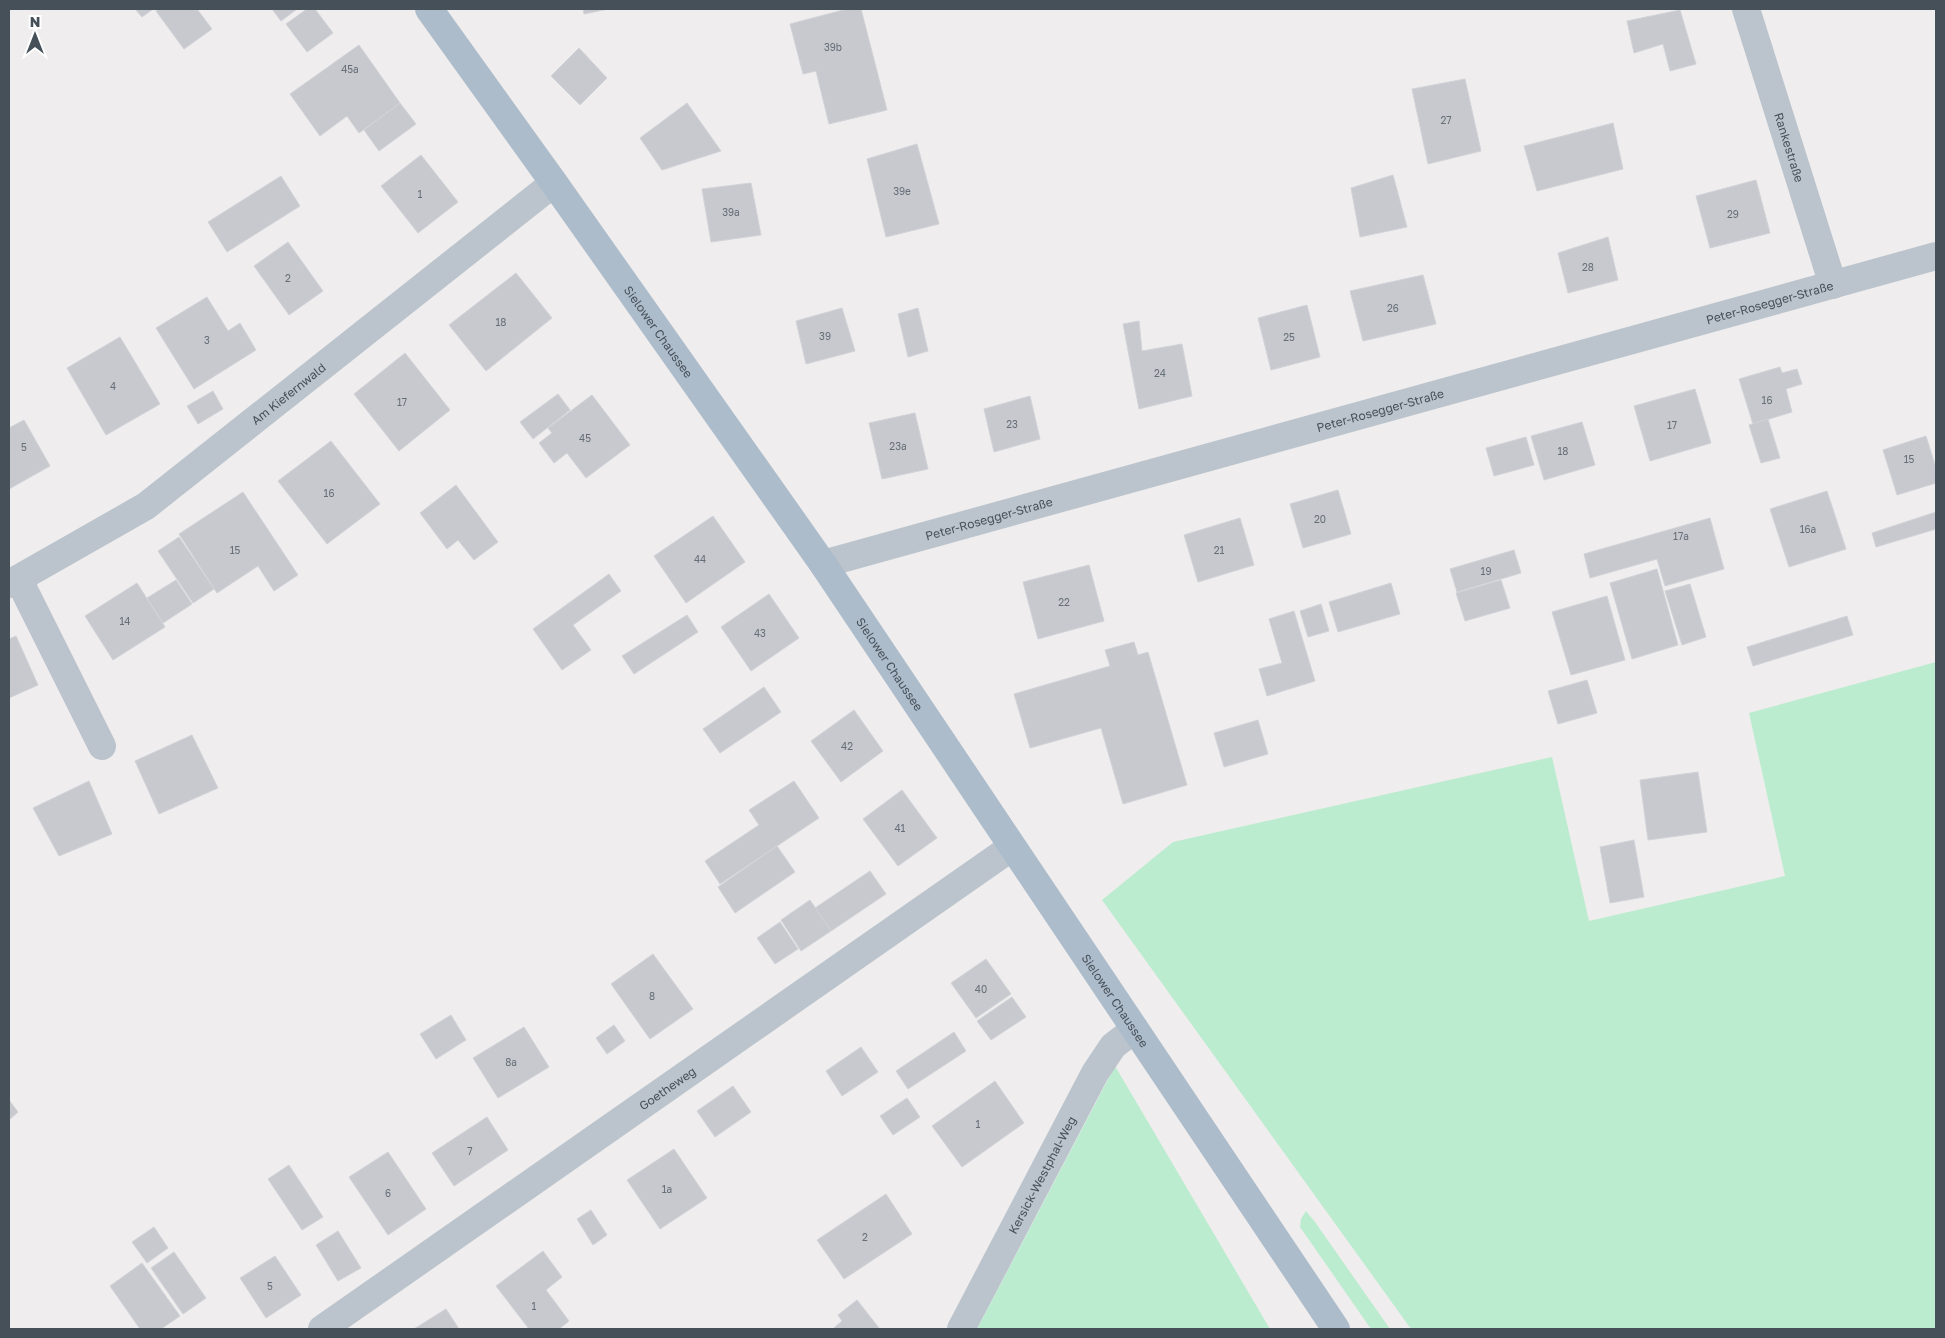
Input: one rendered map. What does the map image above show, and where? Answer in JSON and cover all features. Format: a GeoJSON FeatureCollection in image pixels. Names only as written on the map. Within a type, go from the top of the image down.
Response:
{"type":"FeatureCollection","features":[{"type":"Feature","properties":{"kind":"main road","name":"Sielower Chaussee"},"geometry":{"type":"LineString","coordinates":[[429,9],[823,564],[1336,1329]]}},
{"type":"Feature","properties":{"kind":"street","name":"Rankestraße"},"geometry":{"type":"LineString","coordinates":[[1746,9],[1833,285]]}},
{"type":"Feature","properties":{"kind":"street","name":"Am Kiefernwald"},"geometry":{"type":"LineString","coordinates":[[14,582],[146,506],[554,183]]}},
{"type":"Feature","properties":{"kind":"street","name":"Peter-Rosegger-Straße"},"geometry":{"type":"LineString","coordinates":[[823,564],[1936,256]]}},
{"type":"Feature","properties":{"kind":"street"},"geometry":{"type":"LineString","coordinates":[[14,582],[102,746]]}},
{"type":"Feature","properties":{"kind":"street","name":"Goetheweg"},"geometry":{"type":"LineString","coordinates":[[322,1329],[1012,846]]}},
{"type":"Feature","properties":{"kind":"street","name":"Kersick-Westphal-Weg"},"geometry":{"type":"LineString","coordinates":[[961,1329],[1096,1073],[1113,1046],[1135,1029]]}},
{"type":"Feature","properties":{"kind":"green space"},"geometry":{"type":"Polygon","coordinates":[[[1936,662],[1936,1329],[1411,1329],[1102,900],[1173,842],[1552,757],[1589,921],[1785,876],[1749,713],[1936,662]]]}},
{"type":"Feature","properties":{"kind":"green space"},"geometry":{"type":"Polygon","coordinates":[[[1115,1066],[1270,1329],[977,1329],[1115,1066]]]}},
{"type":"Feature","properties":{"kind":"green space"},"geometry":{"type":"Polygon","coordinates":[[[1306,1211],[1390,1329],[1371,1329],[1300,1227],[1301,1219],[1306,1211]]]}},
{"type":"Feature","properties":{"kind":"building"},"geometry":{"type":"Polygon","coordinates":[[[135,9],[153,9],[142,17],[135,9]]]}},
{"type":"Feature","properties":{"kind":"building"},"geometry":{"type":"Polygon","coordinates":[[[159,9],[197,9],[212,29],[184,49],[156,11],[159,9]]]}},
{"type":"Feature","properties":{"kind":"building"},"geometry":{"type":"Polygon","coordinates":[[[272,9],[297,9],[281,21],[272,9]]]}},
{"type":"Feature","properties":{"kind":"building"},"geometry":{"type":"Polygon","coordinates":[[[307,9],[315,9],[333,33],[307,52],[286,24],[307,9]]]}},
{"type":"Feature","properties":{"kind":"building"},"geometry":{"type":"Polygon","coordinates":[[[583,9],[608,9],[584,14],[583,9]]]}},
{"type":"Feature","properties":{"kind":"building"},"geometry":{"type":"Polygon","coordinates":[[[847,9],[861,9],[887,110],[829,124],[816,71],[803,74],[790,24],[847,9]]]}},
{"type":"Feature","properties":{"kind":"building"},"geometry":{"type":"Polygon","coordinates":[[[1680,10],[1696,64],[1670,71],[1663,44],[1634,53],[1627,21],[1680,10]]]}},
{"type":"Feature","properties":{"kind":"building"},"geometry":{"type":"Polygon","coordinates":[[[359,45],[400,103],[359,133],[347,116],[320,136],[290,94],[359,45]]]}},
{"type":"Feature","properties":{"kind":"building"},"geometry":{"type":"Polygon","coordinates":[[[579,48],[607,78],[580,105],[551,76],[579,48]]]}},
{"type":"Feature","properties":{"kind":"building"},"geometry":{"type":"Polygon","coordinates":[[[1465,79],[1481,151],[1428,164],[1412,89],[1465,79]]]}},
{"type":"Feature","properties":{"kind":"building"},"geometry":{"type":"Polygon","coordinates":[[[400,103],[416,124],[379,151],[364,130],[400,103]]]}},
{"type":"Feature","properties":{"kind":"building"},"geometry":{"type":"Polygon","coordinates":[[[687,103],[721,151],[662,170],[640,138],[687,103]]]}},
{"type":"Feature","properties":{"kind":"building"},"geometry":{"type":"Polygon","coordinates":[[[1613,123],[1623,169],[1537,191],[1524,146],[1613,123]]]}},
{"type":"Feature","properties":{"kind":"building"},"geometry":{"type":"Polygon","coordinates":[[[917,144],[939,224],[886,237],[867,159],[917,144]]]}},
{"type":"Feature","properties":{"kind":"building"},"geometry":{"type":"Polygon","coordinates":[[[421,155],[458,202],[418,233],[381,186],[421,155]]]}},
{"type":"Feature","properties":{"kind":"building"},"geometry":{"type":"Polygon","coordinates":[[[1393,175],[1407,227],[1360,237],[1351,188],[1393,175]]]}},
{"type":"Feature","properties":{"kind":"building"},"geometry":{"type":"Polygon","coordinates":[[[281,176],[300,206],[227,252],[208,222],[281,176]]]}},
{"type":"Feature","properties":{"kind":"building"},"geometry":{"type":"Polygon","coordinates":[[[1756,180],[1770,233],[1710,248],[1696,196],[1756,180]]]}},
{"type":"Feature","properties":{"kind":"building"},"geometry":{"type":"Polygon","coordinates":[[[751,183],[761,235],[711,242],[702,189],[751,183]]]}},
{"type":"Feature","properties":{"kind":"building"},"geometry":{"type":"Polygon","coordinates":[[[1608,237],[1618,280],[1568,293],[1558,253],[1608,237]]]}},
{"type":"Feature","properties":{"kind":"building"},"geometry":{"type":"Polygon","coordinates":[[[288,242],[323,291],[289,315],[254,266],[288,242]]]}},
{"type":"Feature","properties":{"kind":"building"},"geometry":{"type":"Polygon","coordinates":[[[516,273],[552,318],[486,371],[449,325],[516,273]]]}},
{"type":"Feature","properties":{"kind":"building"},"geometry":{"type":"Polygon","coordinates":[[[1423,275],[1436,324],[1363,341],[1350,291],[1423,275]]]}},
{"type":"Feature","properties":{"kind":"building"},"geometry":{"type":"Polygon","coordinates":[[[207,297],[228,331],[240,323],[256,350],[194,389],[156,328],[207,297]]]}},
{"type":"Feature","properties":{"kind":"building"},"geometry":{"type":"Polygon","coordinates":[[[1307,305],[1320,357],[1271,370],[1258,318],[1307,305]]]}},
{"type":"Feature","properties":{"kind":"building"},"geometry":{"type":"Polygon","coordinates":[[[842,308],[855,351],[806,364],[796,321],[842,308]]]}},
{"type":"Feature","properties":{"kind":"building"},"geometry":{"type":"Polygon","coordinates":[[[918,308],[928,351],[908,357],[898,314],[918,308]]]}},
{"type":"Feature","properties":{"kind":"building"},"geometry":{"type":"Polygon","coordinates":[[[1139,321],[1142,351],[1182,344],[1192,396],[1139,409],[1123,324],[1139,321]]]}},
{"type":"Feature","properties":{"kind":"building"},"geometry":{"type":"Polygon","coordinates":[[[120,337],[160,404],[106,435],[67,368],[120,337]]]}},
{"type":"Feature","properties":{"kind":"building"},"geometry":{"type":"Polygon","coordinates":[[[405,353],[450,410],[399,451],[354,394],[405,353]]]}},
{"type":"Feature","properties":{"kind":"building"},"geometry":{"type":"Polygon","coordinates":[[[1780,367],[1782,373],[1797,369],[1802,384],[1786,389],[1792,412],[1753,424],[1739,379],[1780,367]]]}},
{"type":"Feature","properties":{"kind":"building"},"geometry":{"type":"Polygon","coordinates":[[[1695,389],[1711,443],[1650,461],[1634,406],[1695,389]]]}},
{"type":"Feature","properties":{"kind":"building"},"geometry":{"type":"Polygon","coordinates":[[[213,391],[223,409],[198,424],[187,406],[213,391]]]}},
{"type":"Feature","properties":{"kind":"building"},"geometry":{"type":"Polygon","coordinates":[[[558,394],[570,410],[533,439],[520,422],[558,394]]]}},
{"type":"Feature","properties":{"kind":"building"},"geometry":{"type":"Polygon","coordinates":[[[592,395],[630,445],[586,478],[567,453],[554,463],[539,443],[552,433],[548,428],[592,395]]]}},
{"type":"Feature","properties":{"kind":"building"},"geometry":{"type":"Polygon","coordinates":[[[1030,396],[1040,439],[994,452],[984,409],[1030,396]]]}},
{"type":"Feature","properties":{"kind":"building"},"geometry":{"type":"Polygon","coordinates":[[[915,413],[928,469],[882,479],[869,423],[915,413]]]}},
{"type":"Feature","properties":{"kind":"building"},"geometry":{"type":"Polygon","coordinates":[[[1768,419],[1780,458],[1761,463],[1749,425],[1768,419]]]}},
{"type":"Feature","properties":{"kind":"building"},"geometry":{"type":"Polygon","coordinates":[[[24,420],[50,466],[9,489],[9,428],[24,420]]]}},
{"type":"Feature","properties":{"kind":"building"},"geometry":{"type":"Polygon","coordinates":[[[1582,422],[1595,465],[1544,480],[1531,436],[1582,422]]]}},
{"type":"Feature","properties":{"kind":"building"},"geometry":{"type":"Polygon","coordinates":[[[1926,436],[1936,468],[1936,483],[1897,495],[1883,450],[1926,436]]]}},
{"type":"Feature","properties":{"kind":"building"},"geometry":{"type":"Polygon","coordinates":[[[1526,437],[1534,465],[1494,476],[1486,448],[1526,437]]]}},
{"type":"Feature","properties":{"kind":"building"},"geometry":{"type":"Polygon","coordinates":[[[331,441],[380,504],[327,544],[278,481],[331,441]]]}},
{"type":"Feature","properties":{"kind":"building"},"geometry":{"type":"Polygon","coordinates":[[[456,485],[498,542],[474,560],[458,540],[447,549],[420,513],[456,485]]]}},
{"type":"Feature","properties":{"kind":"building"},"geometry":{"type":"Polygon","coordinates":[[[1338,490],[1351,534],[1303,548],[1290,504],[1338,490]]]}},
{"type":"Feature","properties":{"kind":"building"},"geometry":{"type":"Polygon","coordinates":[[[1827,491],[1846,549],[1789,567],[1770,509],[1827,491]]]}},
{"type":"Feature","properties":{"kind":"building"},"geometry":{"type":"Polygon","coordinates":[[[243,492],[298,575],[274,591],[258,566],[217,593],[179,534],[243,492]]]}},
{"type":"Feature","properties":{"kind":"building"},"geometry":{"type":"Polygon","coordinates":[[[1936,512],[1936,529],[1876,547],[1872,533],[1936,512]]]}},
{"type":"Feature","properties":{"kind":"building"},"geometry":{"type":"Polygon","coordinates":[[[713,516],[745,562],[686,603],[654,556],[713,516]]]}},
{"type":"Feature","properties":{"kind":"building"},"geometry":{"type":"Polygon","coordinates":[[[1240,518],[1254,565],[1198,582],[1184,535],[1240,518]]]}},
{"type":"Feature","properties":{"kind":"building"},"geometry":{"type":"Polygon","coordinates":[[[1710,518],[1724,569],[1665,586],[1657,559],[1590,578],[1584,554],[1710,518]]]}},
{"type":"Feature","properties":{"kind":"building"},"geometry":{"type":"Polygon","coordinates":[[[179,537],[214,589],[193,603],[158,551],[179,537]]]}},
{"type":"Feature","properties":{"kind":"building"},"geometry":{"type":"Polygon","coordinates":[[[1514,550],[1521,573],[1457,592],[1450,569],[1514,550]]]}},
{"type":"Feature","properties":{"kind":"building"},"geometry":{"type":"Polygon","coordinates":[[[1089,565],[1104,621],[1038,639],[1023,582],[1089,565]]]}},
{"type":"Feature","properties":{"kind":"building"},"geometry":{"type":"Polygon","coordinates":[[[1657,569],[1678,645],[1632,659],[1610,583],[1657,569]]]}},
{"type":"Feature","properties":{"kind":"building"},"geometry":{"type":"Polygon","coordinates":[[[609,574],[621,591],[573,625],[591,650],[562,670],[533,629],[609,574]]]}},
{"type":"Feature","properties":{"kind":"building"},"geometry":{"type":"Polygon","coordinates":[[[176,580],[192,604],[163,623],[147,598],[176,580]]]}},
{"type":"Feature","properties":{"kind":"building"},"geometry":{"type":"Polygon","coordinates":[[[1501,580],[1510,608],[1465,621],[1456,593],[1501,580]]]}},
{"type":"Feature","properties":{"kind":"building"},"geometry":{"type":"Polygon","coordinates":[[[137,583],[165,627],[113,660],[85,616],[137,583]]]}},
{"type":"Feature","properties":{"kind":"building"},"geometry":{"type":"Polygon","coordinates":[[[1391,583],[1400,614],[1338,632],[1329,602],[1391,583]]]}},
{"type":"Feature","properties":{"kind":"building"},"geometry":{"type":"Polygon","coordinates":[[[1690,584],[1706,637],[1682,645],[1665,591],[1690,584]]]}},
{"type":"Feature","properties":{"kind":"building"},"geometry":{"type":"Polygon","coordinates":[[[769,594],[799,638],[751,671],[721,627],[769,594]]]}},
{"type":"Feature","properties":{"kind":"building"},"geometry":{"type":"Polygon","coordinates":[[[1607,596],[1625,660],[1571,675],[1552,612],[1607,596]]]}},
{"type":"Feature","properties":{"kind":"building"},"geometry":{"type":"Polygon","coordinates":[[[1321,604],[1329,631],[1308,637],[1300,611],[1321,604]]]}},
{"type":"Feature","properties":{"kind":"building"},"geometry":{"type":"Polygon","coordinates":[[[1294,611],[1315,681],[1267,696],[1259,669],[1282,663],[1269,619],[1294,611]]]}},
{"type":"Feature","properties":{"kind":"building"},"geometry":{"type":"Polygon","coordinates":[[[687,615],[698,632],[634,674],[622,656],[687,615]]]}},
{"type":"Feature","properties":{"kind":"building"},"geometry":{"type":"Polygon","coordinates":[[[1847,616],[1853,635],[1753,666],[1747,647],[1847,616]]]}},
{"type":"Feature","properties":{"kind":"building"},"geometry":{"type":"Polygon","coordinates":[[[16,636],[38,685],[9,698],[9,639],[16,636]]]}},
{"type":"Feature","properties":{"kind":"building"},"geometry":{"type":"Polygon","coordinates":[[[1134,642],[1138,655],[1148,652],[1187,785],[1123,804],[1101,728],[1030,748],[1014,694],[1110,666],[1105,650],[1134,642]]]}},
{"type":"Feature","properties":{"kind":"building"},"geometry":{"type":"Polygon","coordinates":[[[1587,680],[1597,713],[1558,724],[1548,691],[1587,680]]]}},
{"type":"Feature","properties":{"kind":"building"},"geometry":{"type":"Polygon","coordinates":[[[764,687],[781,712],[720,753],[703,729],[764,687]]]}},
{"type":"Feature","properties":{"kind":"building"},"geometry":{"type":"Polygon","coordinates":[[[854,710],[883,751],[841,782],[811,741],[854,710]]]}},
{"type":"Feature","properties":{"kind":"building"},"geometry":{"type":"Polygon","coordinates":[[[1258,720],[1268,754],[1224,767],[1214,733],[1258,720]]]}},
{"type":"Feature","properties":{"kind":"building"},"geometry":{"type":"Polygon","coordinates":[[[192,735],[218,788],[159,814],[135,761],[192,735]]]}},
{"type":"Feature","properties":{"kind":"building"},"geometry":{"type":"Polygon","coordinates":[[[1698,772],[1707,832],[1648,840],[1640,780],[1698,772]]]}},
{"type":"Feature","properties":{"kind":"building"},"geometry":{"type":"Polygon","coordinates":[[[89,781],[112,834],[59,856],[33,808],[89,781]]]}},
{"type":"Feature","properties":{"kind":"building"},"geometry":{"type":"Polygon","coordinates":[[[794,781],[819,818],[720,884],[705,861],[759,825],[749,810],[794,781]]]}},
{"type":"Feature","properties":{"kind":"building"},"geometry":{"type":"Polygon","coordinates":[[[902,790],[937,838],[898,866],[863,819],[902,790]]]}},
{"type":"Feature","properties":{"kind":"building"},"geometry":{"type":"Polygon","coordinates":[[[1634,840],[1644,897],[1610,903],[1600,847],[1634,840]]]}},
{"type":"Feature","properties":{"kind":"building"},"geometry":{"type":"Polygon","coordinates":[[[777,846],[795,872],[735,913],[718,887],[777,846]]]}},
{"type":"Feature","properties":{"kind":"building"},"geometry":{"type":"Polygon","coordinates":[[[870,871],[886,894],[831,931],[815,908],[870,871]]]}},
{"type":"Feature","properties":{"kind":"building"},"geometry":{"type":"Polygon","coordinates":[[[810,900],[831,931],[801,951],[781,920],[810,900]]]}},
{"type":"Feature","properties":{"kind":"building"},"geometry":{"type":"Polygon","coordinates":[[[780,922],[798,949],[775,964],[757,938],[780,922]]]}},
{"type":"Feature","properties":{"kind":"building"},"geometry":{"type":"Polygon","coordinates":[[[653,954],[693,1009],[650,1039],[611,984],[653,954]]]}},
{"type":"Feature","properties":{"kind":"building"},"geometry":{"type":"Polygon","coordinates":[[[986,959],[1011,994],[976,1018],[951,983],[986,959]]]}},
{"type":"Feature","properties":{"kind":"building"},"geometry":{"type":"Polygon","coordinates":[[[1012,997],[1026,1017],[991,1040],[977,1021],[1012,997]]]}},
{"type":"Feature","properties":{"kind":"building"},"geometry":{"type":"Polygon","coordinates":[[[451,1015],[466,1040],[436,1059],[420,1034],[451,1015]]]}},
{"type":"Feature","properties":{"kind":"building"},"geometry":{"type":"Polygon","coordinates":[[[614,1025],[625,1041],[607,1054],[596,1038],[614,1025]]]}},
{"type":"Feature","properties":{"kind":"building"},"geometry":{"type":"Polygon","coordinates":[[[524,1027],[549,1067],[498,1098],[473,1058],[524,1027]]]}},
{"type":"Feature","properties":{"kind":"building"},"geometry":{"type":"Polygon","coordinates":[[[954,1032],[966,1051],[908,1089],[896,1071],[954,1032]]]}},
{"type":"Feature","properties":{"kind":"building"},"geometry":{"type":"Polygon","coordinates":[[[861,1047],[878,1072],[842,1096],[826,1071],[861,1047]]]}},
{"type":"Feature","properties":{"kind":"building"},"geometry":{"type":"Polygon","coordinates":[[[995,1081],[1024,1123],[962,1167],[932,1126],[995,1081]]]}},
{"type":"Feature","properties":{"kind":"building"},"geometry":{"type":"Polygon","coordinates":[[[733,1086],[751,1112],[715,1137],[697,1111],[733,1086]]]}},
{"type":"Feature","properties":{"kind":"building"},"geometry":{"type":"Polygon","coordinates":[[[907,1098],[920,1117],[893,1135],[880,1116],[907,1098]]]}},
{"type":"Feature","properties":{"kind":"building"},"geometry":{"type":"Polygon","coordinates":[[[9,1100],[18,1112],[9,1120],[9,1100]]]}},
{"type":"Feature","properties":{"kind":"building"},"geometry":{"type":"Polygon","coordinates":[[[487,1117],[508,1150],[454,1186],[432,1153],[487,1117]]]}},
{"type":"Feature","properties":{"kind":"building"},"geometry":{"type":"Polygon","coordinates":[[[674,1149],[707,1198],[660,1229],[627,1180],[674,1149]]]}},
{"type":"Feature","properties":{"kind":"building"},"geometry":{"type":"Polygon","coordinates":[[[388,1152],[426,1209],[388,1235],[349,1177],[388,1152]]]}},
{"type":"Feature","properties":{"kind":"building"},"geometry":{"type":"Polygon","coordinates":[[[289,1165],[323,1217],[302,1230],[268,1179],[289,1165]]]}},
{"type":"Feature","properties":{"kind":"building"},"geometry":{"type":"Polygon","coordinates":[[[886,1194],[912,1234],[844,1279],[817,1240],[886,1194]]]}},
{"type":"Feature","properties":{"kind":"building"},"geometry":{"type":"Polygon","coordinates":[[[591,1210],[607,1235],[593,1245],[577,1219],[591,1210]]]}},
{"type":"Feature","properties":{"kind":"building"},"geometry":{"type":"Polygon","coordinates":[[[154,1227],[168,1248],[147,1263],[132,1242],[154,1227]]]}},
{"type":"Feature","properties":{"kind":"building"},"geometry":{"type":"Polygon","coordinates":[[[338,1231],[361,1268],[338,1281],[316,1245],[338,1231]]]}},
{"type":"Feature","properties":{"kind":"building"},"geometry":{"type":"Polygon","coordinates":[[[543,1251],[562,1277],[546,1290],[569,1321],[559,1329],[529,1329],[496,1286],[543,1251]]]}},
{"type":"Feature","properties":{"kind":"building"},"geometry":{"type":"Polygon","coordinates":[[[174,1252],[206,1298],[183,1314],[151,1268],[174,1252]]]}},
{"type":"Feature","properties":{"kind":"building"},"geometry":{"type":"Polygon","coordinates":[[[275,1256],[301,1295],[266,1318],[240,1278],[275,1256]]]}},
{"type":"Feature","properties":{"kind":"building"},"geometry":{"type":"Polygon","coordinates":[[[142,1263],[180,1316],[161,1329],[140,1329],[110,1286],[142,1263]]]}},
{"type":"Feature","properties":{"kind":"building"},"geometry":{"type":"Polygon","coordinates":[[[857,1300],[879,1328],[835,1329],[842,1321],[838,1315],[857,1300]]]}},
{"type":"Feature","properties":{"kind":"building"},"geometry":{"type":"Polygon","coordinates":[[[446,1309],[459,1329],[414,1329],[446,1309]]]}}]}
